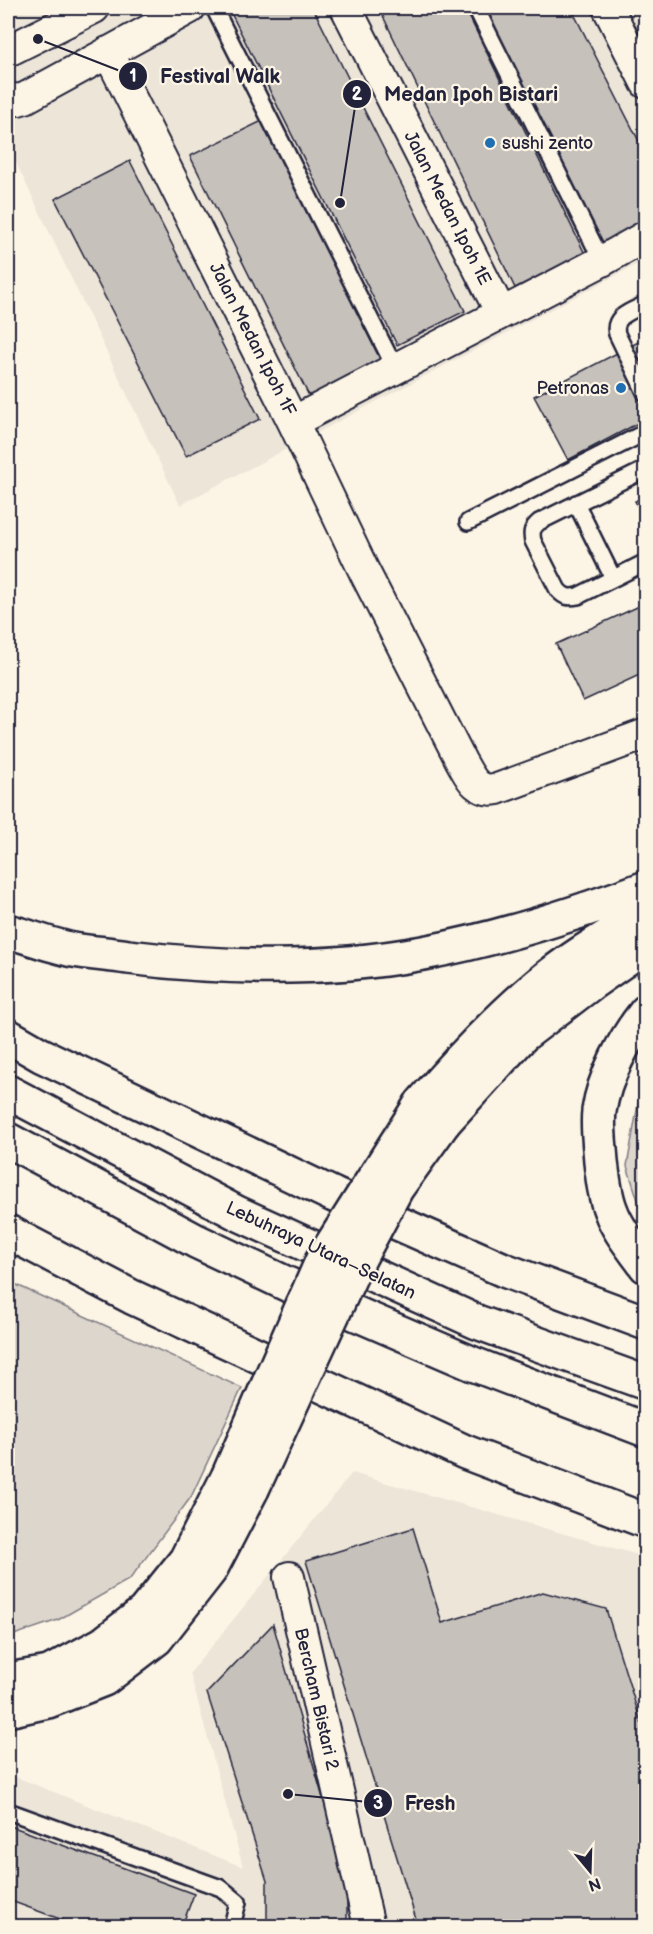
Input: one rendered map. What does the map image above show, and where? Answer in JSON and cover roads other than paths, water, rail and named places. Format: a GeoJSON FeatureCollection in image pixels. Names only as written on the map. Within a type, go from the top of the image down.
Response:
{"type":"FeatureCollection","features":[{"type":"Feature","properties":{"kind":"main road"},"geometry":{"type":"LineString","coordinates":[[8,931],[72,950],[178,963],[256,966],[331,965],[422,953],[500,935],[564,917],[645,888]]}},
{"type":"Feature","properties":{"kind":"main road"},"geometry":{"type":"LineString","coordinates":[[433,1113],[453,1066],[487,1031],[539,984],[584,951],[645,913]]}},
{"type":"Feature","properties":{"kind":"main road"},"geometry":{"type":"LineString","coordinates":[[8,1710],[48,1701],[104,1679],[156,1639],[210,1570],[323,1259],[433,1113],[523,1035],[645,945]]}},
{"type":"Feature","properties":{"kind":"main road"},"geometry":{"type":"LineString","coordinates":[[645,1012],[622,1046],[599,1111],[602,1175],[611,1211],[645,1266]]}},
{"type":"Feature","properties":{"kind":"main road"},"geometry":{"type":"LineString","coordinates":[[8,1036],[41,1055],[334,1195],[504,1270],[645,1323]]}},
{"type":"Feature","properties":{"kind":"main road","name":"Lebuhraya Utara–Selatan"},"geometry":{"type":"LineString","coordinates":[[8,1092],[237,1213],[477,1322],[645,1383]]}},
{"type":"Feature","properties":{"kind":"main road"},"geometry":{"type":"LineString","coordinates":[[8,1140],[195,1241],[287,1284],[474,1364],[645,1430]]}},
{"type":"Feature","properties":{"kind":"main road"},"geometry":{"type":"LineString","coordinates":[[14,1237],[143,1302],[465,1452],[645,1521]]}},
{"type":"Feature","properties":{"kind":"main road"},"geometry":{"type":"LineString","coordinates":[[8,1680],[49,1673],[103,1644],[144,1612],[186,1560],[240,1483]]}},
{"type":"Feature","properties":{"kind":"street"},"geometry":{"type":"LineString","coordinates":[[8,51],[94,8]]}},
{"type":"Feature","properties":{"kind":"street"},"geometry":{"type":"LineString","coordinates":[[8,98],[18,100],[25,98],[190,8]]}},
{"type":"Feature","properties":{"kind":"street","name":"Jalan Medan Ipoh 1E"},"geometry":{"type":"LineString","coordinates":[[346,8],[501,313]]}},
{"type":"Feature","properties":{"kind":"street"},"geometry":{"type":"LineString","coordinates":[[608,8],[645,83]]}},
{"type":"Feature","properties":{"kind":"street","name":"Jalan Medan Ipoh 1F"},"geometry":{"type":"LineString","coordinates":[[108,52],[293,422],[396,370],[645,236]]}},
{"type":"Feature","properties":{"kind":"street"},"geometry":{"type":"LineString","coordinates":[[293,422],[364,571],[476,785],[490,790],[497,789],[645,734]]}},
{"type":"Feature","properties":{"kind":"street","name":"Bercham Bistari 2"},"geometry":{"type":"LineString","coordinates":[[289,1577],[369,1926]]}},
{"type":"Feature","properties":{"kind":"lane"},"geometry":{"type":"LineString","coordinates":[[214,8],[396,370]]}},
{"type":"Feature","properties":{"kind":"lane"},"geometry":{"type":"LineString","coordinates":[[476,8],[602,261]]}},
{"type":"Feature","properties":{"kind":"lane"},"geometry":{"type":"LineString","coordinates":[[645,304],[623,315],[617,320],[615,327],[645,394]]}},
{"type":"Feature","properties":{"kind":"lane"},"geometry":{"type":"LineString","coordinates":[[468,522],[645,432]]}},
{"type":"Feature","properties":{"kind":"lane"},"geometry":{"type":"LineString","coordinates":[[645,469],[539,522],[534,526],[531,534],[558,590],[570,598],[645,562]]}},
{"type":"Feature","properties":{"kind":"lane"},"geometry":{"type":"LineString","coordinates":[[576,503],[613,578]]}},
{"type":"Feature","properties":{"kind":"lane"},"geometry":{"type":"LineString","coordinates":[[8,1811],[221,1888],[238,1902],[232,1926]]}},
{"type":"Feature","properties":{"kind":"place","name":"Festival Walk"},"geometry":{"type":"Point","coordinates":[38,39]}},
{"type":"Feature","properties":{"kind":"place","name":"sushi zento"},"geometry":{"type":"Point","coordinates":[490,143]}},
{"type":"Feature","properties":{"kind":"place","name":"Medan Ipoh Bistari"},"geometry":{"type":"Point","coordinates":[340,203]}},
{"type":"Feature","properties":{"kind":"place","name":"Petronas"},"geometry":{"type":"Point","coordinates":[621,388]}},
{"type":"Feature","properties":{"kind":"place","name":"Fresh"},"geometry":{"type":"Point","coordinates":[288,1794]}}]}
